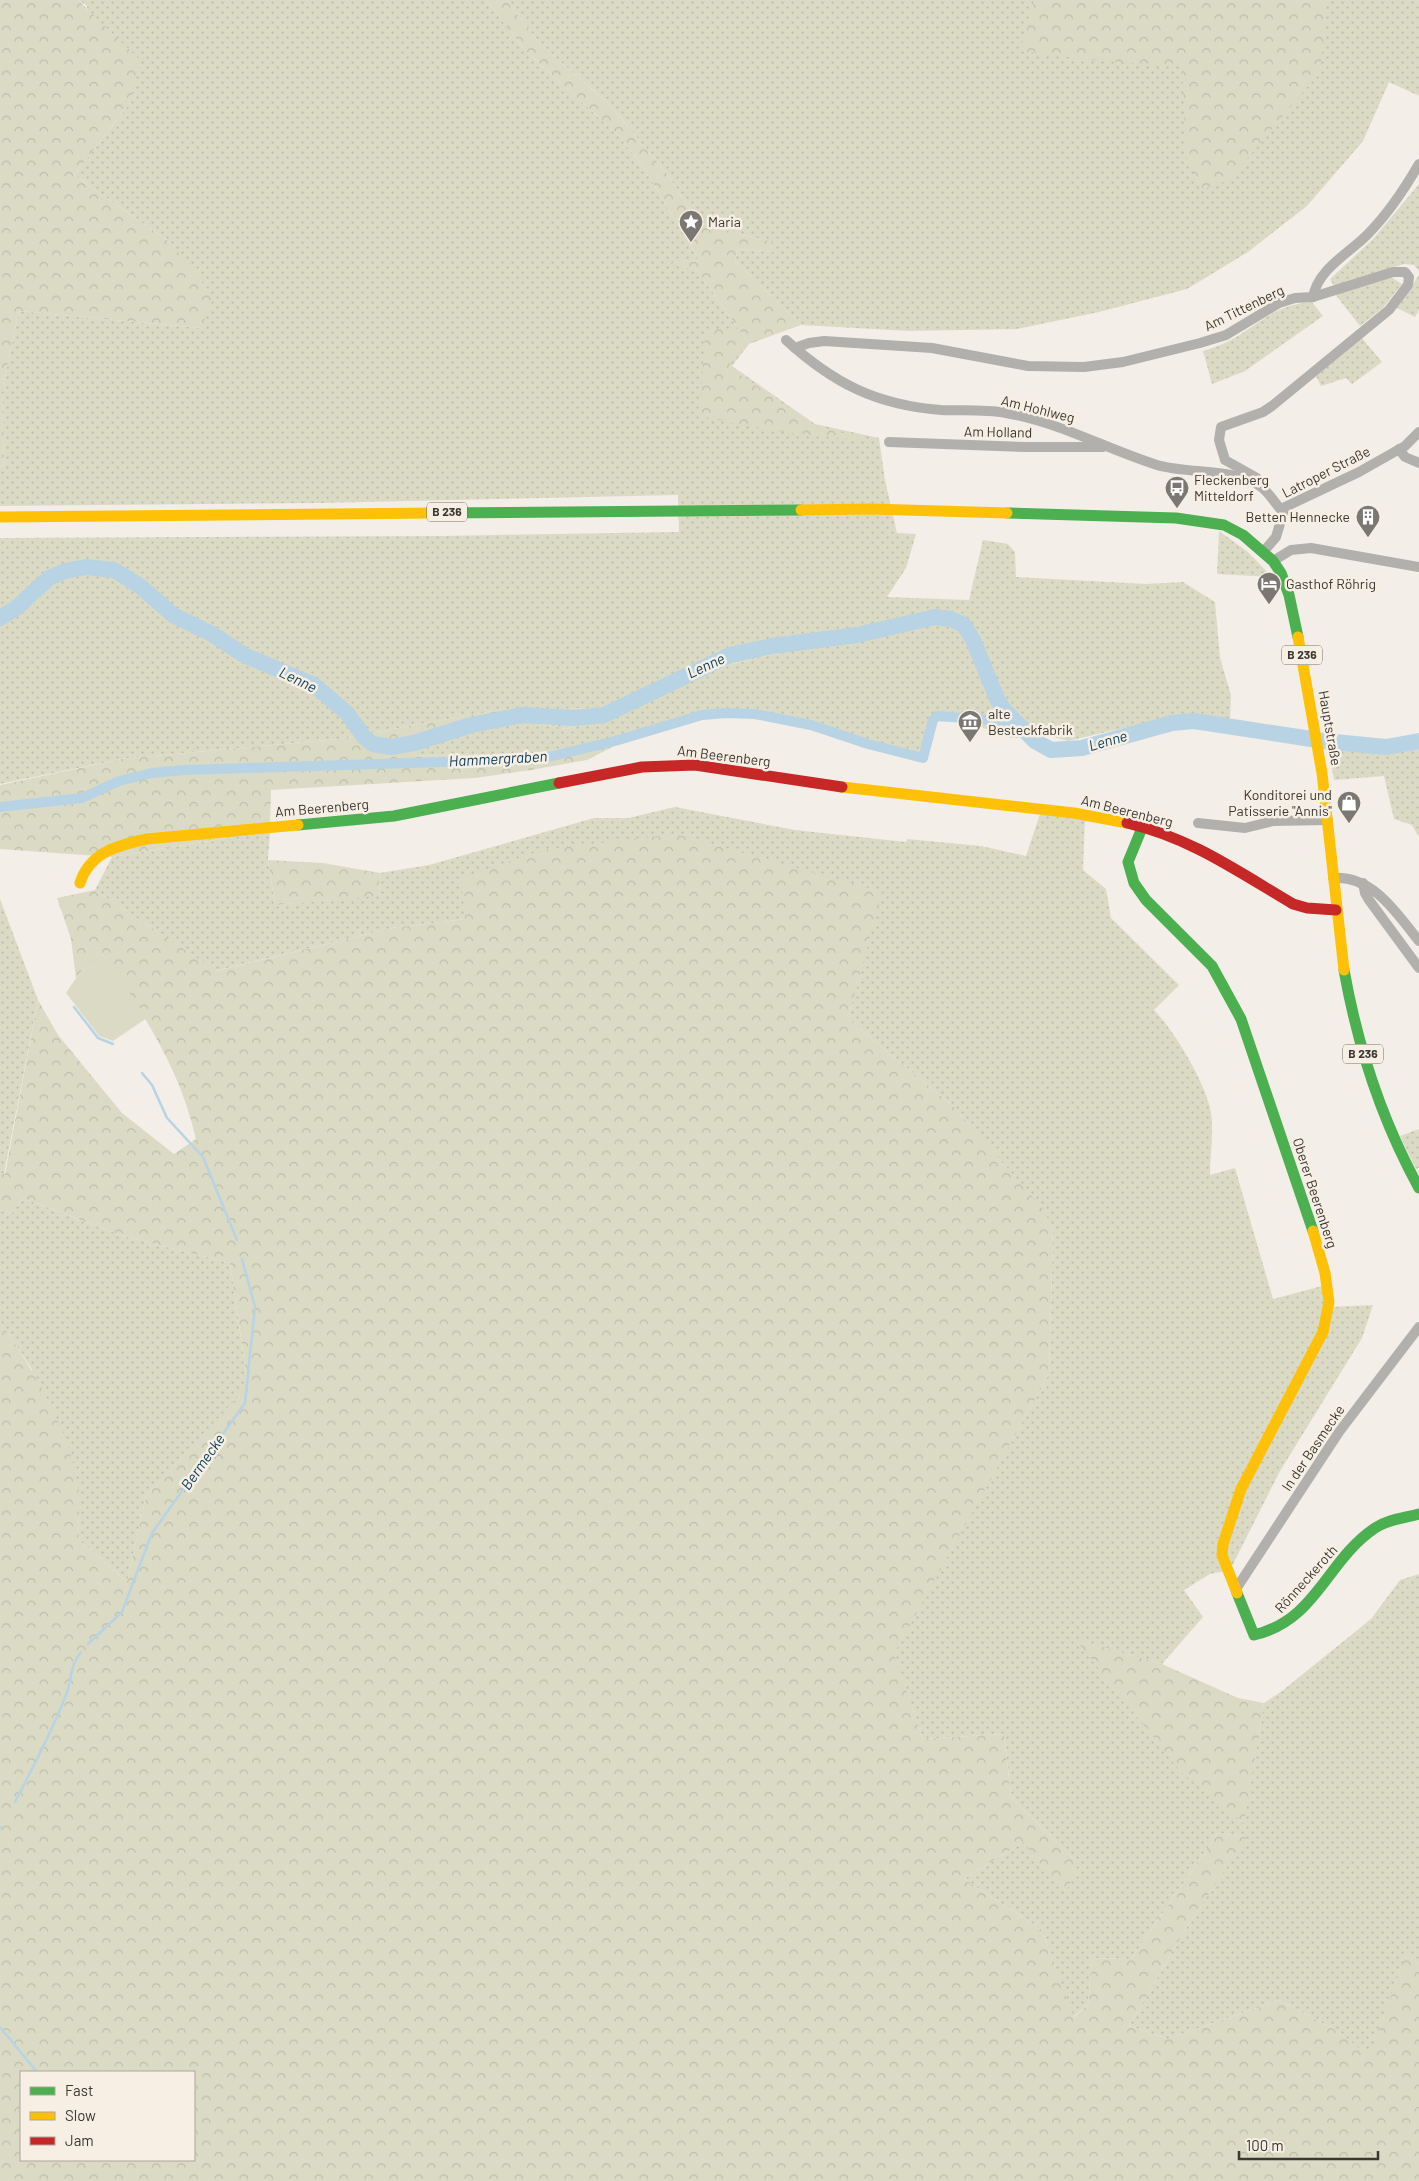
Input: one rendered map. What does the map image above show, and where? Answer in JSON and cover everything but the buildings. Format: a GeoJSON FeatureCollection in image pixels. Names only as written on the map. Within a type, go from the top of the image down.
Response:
{"type":"FeatureCollection","features":[{"type":"Feature","properties":{"kind":"street"},"geometry":{"type":"LineString","coordinates":[[1313,297],[1318,279],[1368,234],[1401,195],[1419,164]]}},
{"type":"Feature","properties":{"kind":"street","name":"Am Tittenberg"},"geometry":{"type":"LineString","coordinates":[[795,348],[809,342],[824,341],[932,348],[1028,366],[1084,367],[1124,362],[1226,335],[1279,304],[1295,298],[1313,297],[1393,272],[1402,271],[1409,277],[1408,284],[1389,310],[1272,406],[1263,412],[1221,427],[1219,440],[1225,460],[1257,478],[1260,486]]}},
{"type":"Feature","properties":{"kind":"street","name":"Am Hohlweg"},"geometry":{"type":"LineString","coordinates":[[786,340],[826,374],[878,398],[922,408],[1005,413],[1078,433],[1107,447],[1158,465],[1239,477],[1260,486],[1283,512]]}},
{"type":"Feature","properties":{"kind":"street","name":"Latroper Straße"},"geometry":{"type":"LineString","coordinates":[[1264,551],[1276,537],[1283,512],[1289,504],[1360,472],[1399,449],[1419,432]]}},
{"type":"Feature","properties":{"kind":"street","name":"Am Holland"},"geometry":{"type":"LineString","coordinates":[[889,442],[1026,447],[1107,447]]}},
{"type":"Feature","properties":{"kind":"street"},"geometry":{"type":"LineString","coordinates":[[1399,449],[1405,457],[1419,463]]}},
{"type":"Feature","properties":{"kind":"street","name":"Hauptstraße"},"geometry":{"type":"LineString","coordinates":[[0,517],[871,509],[1122,515],[1206,521],[1233,528],[1264,551],[1273,561],[1281,573],[1289,595],[1320,760],[1328,820],[1336,910],[1348,992],[1372,1086],[1405,1164],[1419,1188]]}},
{"type":"Feature","properties":{"kind":"street"},"geometry":{"type":"LineString","coordinates":[[1273,561],[1291,550],[1312,548],[1419,567]]}},
{"type":"Feature","properties":{"kind":"street","name":"Am Beerenberg"},"geometry":{"type":"LineString","coordinates":[[80,883],[85,869],[98,856],[147,839],[394,816],[663,765],[695,765],[867,790],[1074,813],[1142,828],[1197,847],[1293,904],[1307,908],[1336,910]]}},
{"type":"Feature","properties":{"kind":"street"},"geometry":{"type":"LineString","coordinates":[[1202,824],[1245,828],[1273,820],[1328,820]]}},
{"type":"Feature","properties":{"kind":"street","name":"Oberer Beerenberg"},"geometry":{"type":"LineString","coordinates":[[1142,828],[1130,856],[1128,868],[1130,876],[1146,900],[1212,966],[1241,1019],[1304,1202],[1329,1292],[1328,1312],[1323,1332],[1241,1490],[1223,1544],[1224,1562],[1236,1589]]}},
{"type":"Feature","properties":{"kind":"street"},"geometry":{"type":"LineString","coordinates":[[1333,878],[1354,878],[1363,883],[1384,900],[1419,941]]}},
{"type":"Feature","properties":{"kind":"street"},"geometry":{"type":"LineString","coordinates":[[1363,883],[1369,900],[1419,968]]}},
{"type":"Feature","properties":{"kind":"street","name":"In der Basmecke"},"geometry":{"type":"LineString","coordinates":[[1236,1589],[1339,1432],[1419,1327]]}},
{"type":"Feature","properties":{"kind":"street","name":"Rönneckeroth"},"geometry":{"type":"LineString","coordinates":[[1236,1589],[1254,1636],[1277,1631],[1296,1616],[1339,1563],[1374,1529],[1419,1514]]}},
{"type":"Feature","properties":{"kind":"green space"},"geometry":{"type":"Polygon","coordinates":[[[0,0],[78,0],[140,60],[130,103],[74,175],[172,244],[214,297],[201,328],[19,311],[2,391],[4,465],[0,466],[0,0]]]}},
{"type":"Feature","properties":{"kind":"green space"},"geometry":{"type":"Polygon","coordinates":[[[78,0],[486,0],[526,51],[621,138],[644,168],[699,260],[672,263],[698,271],[749,344],[732,366],[815,424],[879,438],[885,480],[897,533],[916,534],[906,568],[887,597],[969,600],[983,540],[1008,544],[1015,552],[1016,577],[1146,584],[1183,582],[1215,602],[1220,658],[1231,695],[1230,718],[1158,720],[1068,741],[1050,736],[1011,738],[956,718],[940,715],[933,720],[923,758],[868,744],[811,725],[755,714],[726,713],[702,715],[636,735],[538,753],[412,756],[418,747],[520,719],[566,729],[600,721],[717,668],[787,651],[868,638],[924,625],[918,614],[836,631],[796,636],[723,655],[635,697],[596,708],[493,711],[338,739],[122,759],[0,784],[0,538],[440,536],[679,532],[678,495],[319,503],[0,506],[0,466],[4,465],[2,391],[19,311],[201,328],[172,244],[74,175],[130,103],[86,5],[78,0]]]}},
{"type":"Feature","properties":{"kind":"green space"},"geometry":{"type":"Polygon","coordinates":[[[486,0],[506,0],[540,44],[610,105],[667,174],[699,223],[776,243],[775,252],[738,249],[735,261],[801,325],[749,344],[698,271],[670,263],[699,260],[644,168],[621,138],[526,51],[486,0]]]}},
{"type":"Feature","properties":{"kind":"green space"},"geometry":{"type":"Polygon","coordinates":[[[506,0],[1419,0],[1419,96],[1389,82],[1363,141],[1307,206],[1248,252],[1187,289],[1099,312],[1017,329],[909,331],[801,325],[735,261],[738,249],[774,252],[775,243],[699,223],[667,174],[610,105],[540,44],[506,0]]]}},
{"type":"Feature","properties":{"kind":"green space"},"geometry":{"type":"Polygon","coordinates":[[[1034,0],[1327,0],[1320,72],[1229,180],[1201,190],[1186,155],[1182,66],[1090,60],[1020,51],[1034,0]]]}},
{"type":"Feature","properties":{"kind":"green space"},"geometry":{"type":"Polygon","coordinates":[[[1419,184],[1419,271],[1414,265],[1404,264],[1334,286],[1330,279],[1373,239],[1419,184]]]}},
{"type":"Feature","properties":{"kind":"green space"},"geometry":{"type":"Polygon","coordinates":[[[1419,275],[1419,310],[1415,317],[1397,308],[1419,275]]]}},
{"type":"Feature","properties":{"kind":"green space"},"geometry":{"type":"Polygon","coordinates":[[[1391,277],[1402,284],[1383,308],[1360,326],[1335,294],[1391,277]]]}},
{"type":"Feature","properties":{"kind":"green space"},"geometry":{"type":"Polygon","coordinates":[[[1312,302],[1323,316],[1245,371],[1212,384],[1203,351],[1229,341],[1278,311],[1312,302]]]}},
{"type":"Feature","properties":{"kind":"green space"},"geometry":{"type":"Polygon","coordinates":[[[734,328],[746,344],[730,364],[732,369],[815,426],[867,439],[783,432],[700,416],[705,330],[734,328]]]}},
{"type":"Feature","properties":{"kind":"green space"},"geometry":{"type":"Polygon","coordinates":[[[1362,338],[1382,362],[1352,384],[1346,378],[1321,386],[1316,376],[1362,338]]]}},
{"type":"Feature","properties":{"kind":"green space"},"geometry":{"type":"Polygon","coordinates":[[[1219,531],[1248,552],[1272,577],[1217,574],[1219,531]]]}},
{"type":"Feature","properties":{"kind":"green space"},"geometry":{"type":"Polygon","coordinates":[[[918,613],[925,624],[868,638],[787,651],[717,668],[600,721],[566,729],[520,719],[418,747],[412,756],[538,753],[636,735],[587,760],[475,778],[271,790],[270,831],[112,857],[0,849],[0,785],[122,759],[338,739],[493,711],[596,708],[635,697],[723,655],[796,636],[836,631],[918,613]]]}},
{"type":"Feature","properties":{"kind":"green space"},"geometry":{"type":"Polygon","coordinates":[[[1328,745],[1383,752],[1419,747],[1419,837],[1412,825],[1394,819],[1384,776],[1334,780],[1328,745]]]}},
{"type":"Feature","properties":{"kind":"green space"},"geometry":{"type":"Polygon","coordinates":[[[675,807],[795,830],[906,842],[907,839],[981,846],[1026,856],[1040,814],[1085,819],[1083,870],[1106,889],[1111,918],[1179,985],[1154,1010],[1180,1044],[1203,1088],[1212,1120],[1210,1175],[1235,1168],[1273,1299],[1326,1285],[1330,1307],[1373,1305],[1362,1338],[1280,1471],[1230,1570],[1210,1574],[1184,1590],[1203,1617],[1162,1664],[1076,1640],[1243,1823],[1264,1703],[1282,1691],[1371,1619],[1400,1580],[1419,1574],[1419,1964],[1406,1955],[1369,2058],[1341,2033],[1279,2000],[1168,2039],[1129,2026],[1188,1925],[1246,1837],[1218,1833],[1131,1959],[1092,1958],[1088,2005],[1073,2017],[1042,1930],[964,1879],[1023,1842],[1078,1863],[1011,1797],[1004,1734],[923,1739],[893,1653],[1049,1374],[1053,1231],[1043,1210],[954,1107],[848,1019],[881,892],[465,919],[392,928],[215,971],[95,890],[112,857],[270,831],[268,860],[275,905],[379,895],[380,873],[429,865],[594,818],[628,818],[675,807]]]}},
{"type":"Feature","properties":{"kind":"green space"},"geometry":{"type":"Polygon","coordinates":[[[676,834],[882,892],[848,1019],[954,1107],[1044,1210],[1053,1231],[1049,1374],[894,1654],[923,1739],[1004,1734],[1011,1797],[1078,1863],[1065,1894],[1023,1842],[964,1879],[1042,1930],[1074,2017],[1088,2005],[1092,1958],[1131,1959],[1218,1833],[1247,1837],[1188,1925],[1129,2026],[1168,2039],[1279,2000],[1341,2033],[1369,2057],[1406,1954],[1419,1964],[1419,2181],[0,2181],[0,1321],[46,1396],[72,1458],[78,1486],[79,1540],[127,1582],[146,1496],[248,1386],[230,1263],[123,1236],[23,1198],[12,1213],[0,1210],[0,1173],[5,1174],[38,1000],[58,1035],[122,1113],[174,1154],[196,1139],[189,1112],[169,1063],[144,1018],[100,951],[76,978],[71,939],[57,898],[95,890],[216,971],[392,928],[465,919],[461,878],[543,850],[676,834]]]}},
{"type":"Feature","properties":{"kind":"green space"},"geometry":{"type":"Polygon","coordinates":[[[268,860],[323,863],[380,873],[379,896],[275,905],[268,860]]]}},
{"type":"Feature","properties":{"kind":"green space"},"geometry":{"type":"Polygon","coordinates":[[[0,899],[38,1000],[4,1174],[0,1173],[0,899]]]}},
{"type":"Feature","properties":{"kind":"green space"},"geometry":{"type":"Polygon","coordinates":[[[100,951],[147,1018],[113,1041],[99,1036],[66,993],[76,978],[100,951]]]}},
{"type":"Feature","properties":{"kind":"green space"},"geometry":{"type":"Polygon","coordinates":[[[1419,1129],[1419,1168],[1416,1169],[1400,1136],[1419,1129]]]}},
{"type":"Feature","properties":{"kind":"green space"},"geometry":{"type":"Polygon","coordinates":[[[23,1198],[123,1236],[230,1263],[248,1387],[146,1496],[127,1582],[79,1540],[77,1480],[31,1368],[0,1321],[0,1210],[12,1213],[23,1198]]]}},
{"type":"Feature","properties":{"kind":"green space"},"geometry":{"type":"Polygon","coordinates":[[[1075,1639],[1162,1664],[1238,1698],[1264,1703],[1244,1823],[1181,1772],[1075,1639]]]}},
{"type":"Feature","properties":{"kind":"waterway","name":"Lenne"},"geometry":{"type":"LineString","coordinates":[[0,618],[16,608],[49,578],[65,571],[86,567],[114,570],[140,586],[173,615],[212,634],[244,655],[314,685],[347,713],[364,737],[373,744],[391,747],[414,743],[471,725],[523,715],[574,718],[604,715],[730,655],[772,646],[857,635],[935,617],[951,619],[964,625],[973,640],[998,701],[1004,710],[1035,741],[1051,750],[1082,748],[1172,723],[1194,721],[1324,741],[1386,747],[1419,741]]}},
{"type":"Feature","properties":{"kind":"waterway","name":"Hammergraben"},"geometry":{"type":"LineString","coordinates":[[0,807],[82,798],[119,781],[152,773],[185,770],[540,759],[615,741],[702,715],[726,713],[755,714],[811,725],[868,744],[923,758],[933,720],[937,716],[1007,721],[1019,725]]}},
{"type":"Feature","properties":{"kind":"waterway","name":"Bermecke"},"geometry":{"type":"LineString","coordinates":[[74,1007],[98,1038],[113,1044]]}},
{"type":"Feature","properties":{"kind":"waterway","name":"Bermecke"},"geometry":{"type":"LineString","coordinates":[[142,1073],[152,1085],[167,1118],[203,1157],[237,1240]]}},
{"type":"Feature","properties":{"kind":"waterway","name":"Bermecke"},"geometry":{"type":"LineString","coordinates":[[88,1644],[122,1612],[152,1533],[245,1403],[255,1307],[242,1259]]}},
{"type":"Feature","properties":{"kind":"waterway","name":"Bermecke"},"geometry":{"type":"LineString","coordinates":[[15,1802],[61,1709],[75,1662],[81,1652]]}},
{"type":"Feature","properties":{"kind":"waterway","name":"Bermecke"},"geometry":{"type":"LineString","coordinates":[[0,2027],[36,2071]]}},
{"type":"Feature","properties":{"kind":"traffic: fast"},"geometry":{"type":"LineString","coordinates":[[436,513],[801,510]]}},
{"type":"Feature","properties":{"kind":"traffic: fast"},"geometry":{"type":"LineString","coordinates":[[1007,513],[1176,518],[1224,525],[1243,535],[1273,561],[1281,573],[1289,595],[1298,637]]}},
{"type":"Feature","properties":{"kind":"traffic: fast"},"geometry":{"type":"LineString","coordinates":[[298,825],[394,816],[559,783]]}},
{"type":"Feature","properties":{"kind":"traffic: fast"},"geometry":{"type":"LineString","coordinates":[[1142,828],[1128,862],[1134,883],[1146,900],[1212,966],[1241,1019],[1313,1231]]}},
{"type":"Feature","properties":{"kind":"traffic: fast"},"geometry":{"type":"LineString","coordinates":[[1344,970],[1356,1027],[1372,1082],[1393,1136],[1419,1188]]}},
{"type":"Feature","properties":{"kind":"traffic: fast"},"geometry":{"type":"LineString","coordinates":[[1237,1593],[1254,1635],[1275,1627],[1293,1617],[1307,1603],[1358,1541],[1380,1525],[1419,1514]]}},
{"type":"Feature","properties":{"kind":"traffic: slow"},"geometry":{"type":"LineString","coordinates":[[801,510],[871,509],[1007,513]]}},
{"type":"Feature","properties":{"kind":"traffic: slow"},"geometry":{"type":"LineString","coordinates":[[0,517],[436,513]]}},
{"type":"Feature","properties":{"kind":"traffic: slow"},"geometry":{"type":"LineString","coordinates":[[1298,637],[1322,773],[1344,970]]}},
{"type":"Feature","properties":{"kind":"traffic: slow"},"geometry":{"type":"LineString","coordinates":[[842,787],[1074,813],[1127,823]]}},
{"type":"Feature","properties":{"kind":"traffic: slow"},"geometry":{"type":"LineString","coordinates":[[80,883],[85,872],[98,857],[126,844],[147,839],[298,825]]}},
{"type":"Feature","properties":{"kind":"traffic: slow"},"geometry":{"type":"LineString","coordinates":[[1237,1593],[1222,1555],[1223,1544],[1241,1489],[1323,1332],[1329,1302],[1325,1273],[1313,1231]]}},
{"type":"Feature","properties":{"kind":"traffic: jam"},"geometry":{"type":"LineString","coordinates":[[559,783],[642,767],[695,765],[842,787]]}},
{"type":"Feature","properties":{"kind":"traffic: jam"},"geometry":{"type":"LineString","coordinates":[[1127,823],[1150,829],[1193,847],[1233,868],[1293,904],[1307,908],[1336,910]]}},
{"type":"Feature","properties":{"kind":"place","name":"Maria"},"geometry":{"type":"Point","coordinates":[691,243]}},
{"type":"Feature","properties":{"kind":"place","name":"Fleckenberg Mitteldorf"},"geometry":{"type":"Point","coordinates":[1177,509]}},
{"type":"Feature","properties":{"kind":"place","name":"Betten Hennecke"},"geometry":{"type":"Point","coordinates":[1368,538]}},
{"type":"Feature","properties":{"kind":"place","name":"Gasthof Röhrig"},"geometry":{"type":"Point","coordinates":[1269,605]}},
{"type":"Feature","properties":{"kind":"place","name":"alte Besteckfabrik"},"geometry":{"type":"Point","coordinates":[970,743]}},
{"type":"Feature","properties":{"kind":"place","name":"Konditorei und Patisserie \"Annis\""},"geometry":{"type":"Point","coordinates":[1349,824]}}]}
